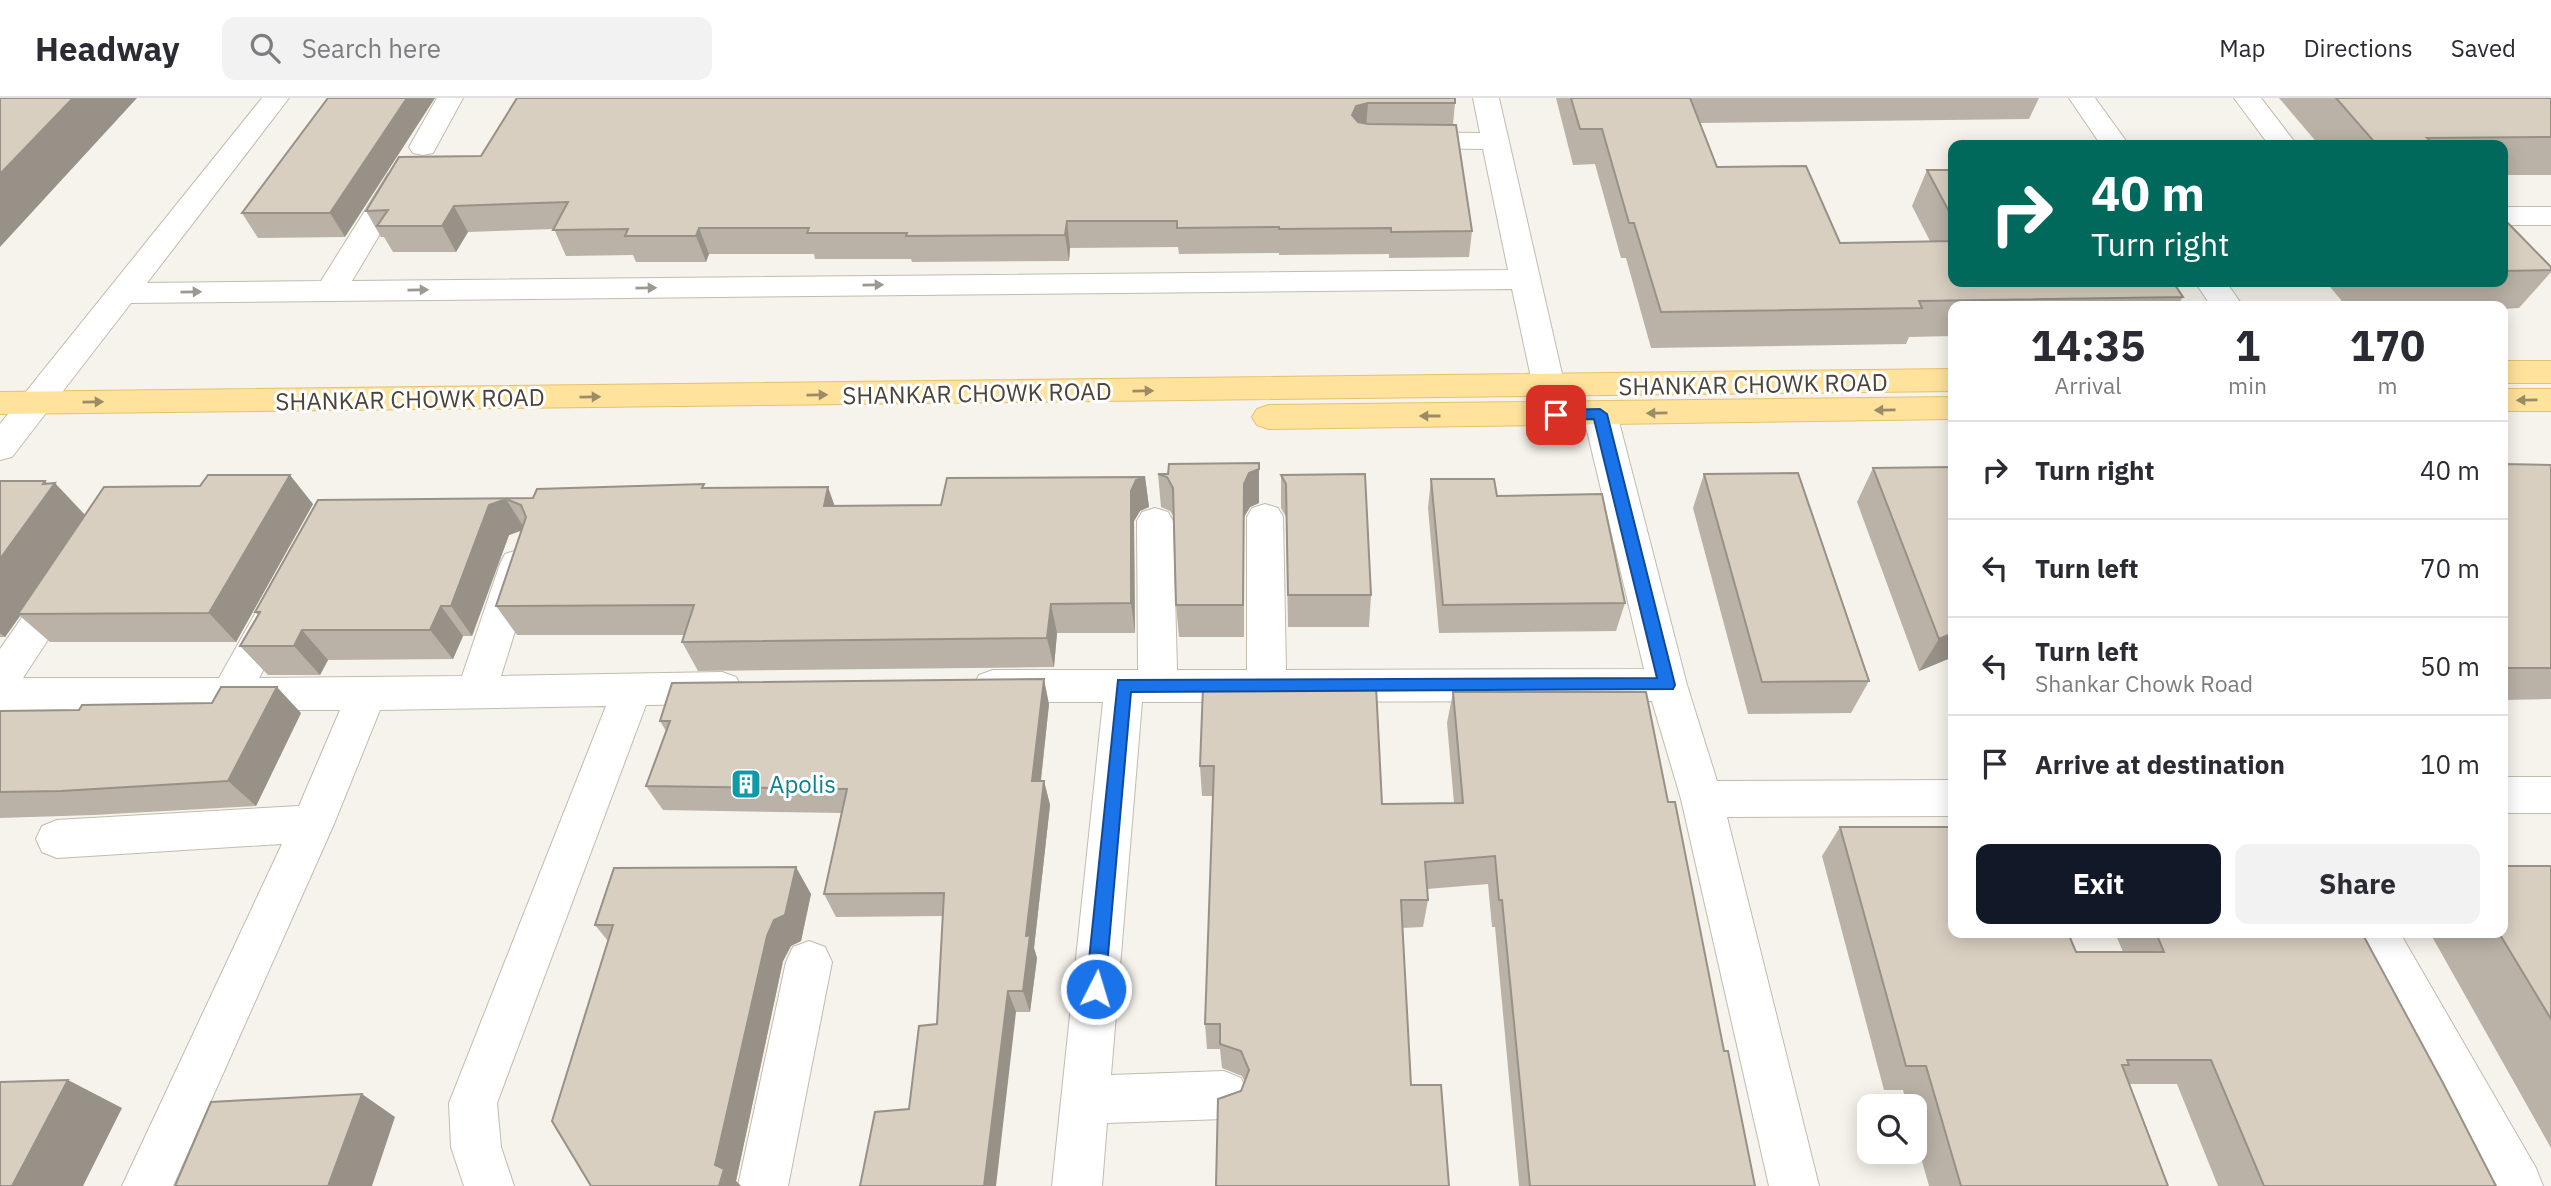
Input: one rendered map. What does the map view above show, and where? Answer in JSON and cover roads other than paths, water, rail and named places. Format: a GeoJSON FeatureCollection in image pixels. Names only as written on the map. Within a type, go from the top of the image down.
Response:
{"type":"FeatureCollection","features":[{"type":"Feature","properties":{"kind":"main road"},"geometry":{"type":"LineString","coordinates":[[2508,372],[2551,372]]}},
{"type":"Feature","properties":{"kind":"main road","name":"SHANKAR CHOWK ROAD"},"geometry":{"type":"LineString","coordinates":[[11,421],[1948,380]]}},
{"type":"Feature","properties":{"kind":"main road"},"geometry":{"type":"LineString","coordinates":[[2508,400],[2551,400]]}},
{"type":"Feature","properties":{"kind":"main road","name":"SHANKAR CHOWK ROAD"},"geometry":{"type":"LineString","coordinates":[[11,421],[1600,414],[1948,408]]}},
{"type":"Feature","properties":{"kind":"street"},"geometry":{"type":"LineString","coordinates":[[11,421],[122,293],[275,98]]}},
{"type":"Feature","properties":{"kind":"street"},"geometry":{"type":"LineString","coordinates":[[423,148],[450,98]]}},
{"type":"Feature","properties":{"kind":"street"},"geometry":{"type":"LineString","coordinates":[[1486,98],[1549,387]]}},
{"type":"Feature","properties":{"kind":"street"},"geometry":{"type":"LineString","coordinates":[[2082,98],[2111,140]]}},
{"type":"Feature","properties":{"kind":"street"},"geometry":{"type":"LineString","coordinates":[[2247,98],[2279,140]]}},
{"type":"Feature","properties":{"kind":"street"},"geometry":{"type":"LineString","coordinates":[[1380,139],[1495,141]]}},
{"type":"Feature","properties":{"kind":"street"},"geometry":{"type":"LineString","coordinates":[[331,290],[398,180]]}},
{"type":"Feature","properties":{"kind":"street"},"geometry":{"type":"LineString","coordinates":[[2508,216],[2551,216]]}},
{"type":"Feature","properties":{"kind":"street"},"geometry":{"type":"LineString","coordinates":[[122,293],[1526,279]]}},
{"type":"Feature","properties":{"kind":"street"},"geometry":{"type":"LineString","coordinates":[[1600,414],[1667,685],[1702,799],[1794,1186]]}},
{"type":"Feature","properties":{"kind":"street"},"geometry":{"type":"LineString","coordinates":[[1265,517],[1267,685]]}},
{"type":"Feature","properties":{"kind":"street"},"geometry":{"type":"LineString","coordinates":[[1077,1186],[1085,1100],[1141,685],[1155,522]]}},
{"type":"Feature","properties":{"kind":"street"},"geometry":{"type":"LineString","coordinates":[[475,692],[524,545]]}},
{"type":"Feature","properties":{"kind":"street"},"geometry":{"type":"LineString","coordinates":[[0,680],[83,558]]}},
{"type":"Feature","properties":{"kind":"street"},"geometry":{"type":"LineString","coordinates":[[230,694],[294,578]]}},
{"type":"Feature","properties":{"kind":"street"},"geometry":{"type":"LineString","coordinates":[[960,686],[1667,685]]}},
{"type":"Feature","properties":{"kind":"street"},"geometry":{"type":"LineString","coordinates":[[0,694],[367,694],[755,688]]}},
{"type":"Feature","properties":{"kind":"street"},"geometry":{"type":"LineString","coordinates":[[489,1186],[475,1147],[473,1103],[632,689]]}},
{"type":"Feature","properties":{"kind":"street"},"geometry":{"type":"LineString","coordinates":[[147,1186],[313,824],[367,694]]}},
{"type":"Feature","properties":{"kind":"street"},"geometry":{"type":"LineString","coordinates":[[2508,795],[2551,795]]}},
{"type":"Feature","properties":{"kind":"street"},"geometry":{"type":"LineString","coordinates":[[1702,799],[1948,798]]}},
{"type":"Feature","properties":{"kind":"street"},"geometry":{"type":"LineString","coordinates":[[57,839],[313,824]]}},
{"type":"Feature","properties":{"kind":"street"},"geometry":{"type":"LineString","coordinates":[[2379,938],[2518,1186]]}},
{"type":"Feature","properties":{"kind":"street"},"geometry":{"type":"LineString","coordinates":[[763,1186],[809,962]]}},
{"type":"Feature","properties":{"kind":"street"},"geometry":{"type":"LineString","coordinates":[[1085,1100],[1224,1095]]}},
{"type":"Feature","properties":{"kind":"place","name":"Apolis"},"geometry":{"type":"Point","coordinates":[746,784]}}]}
